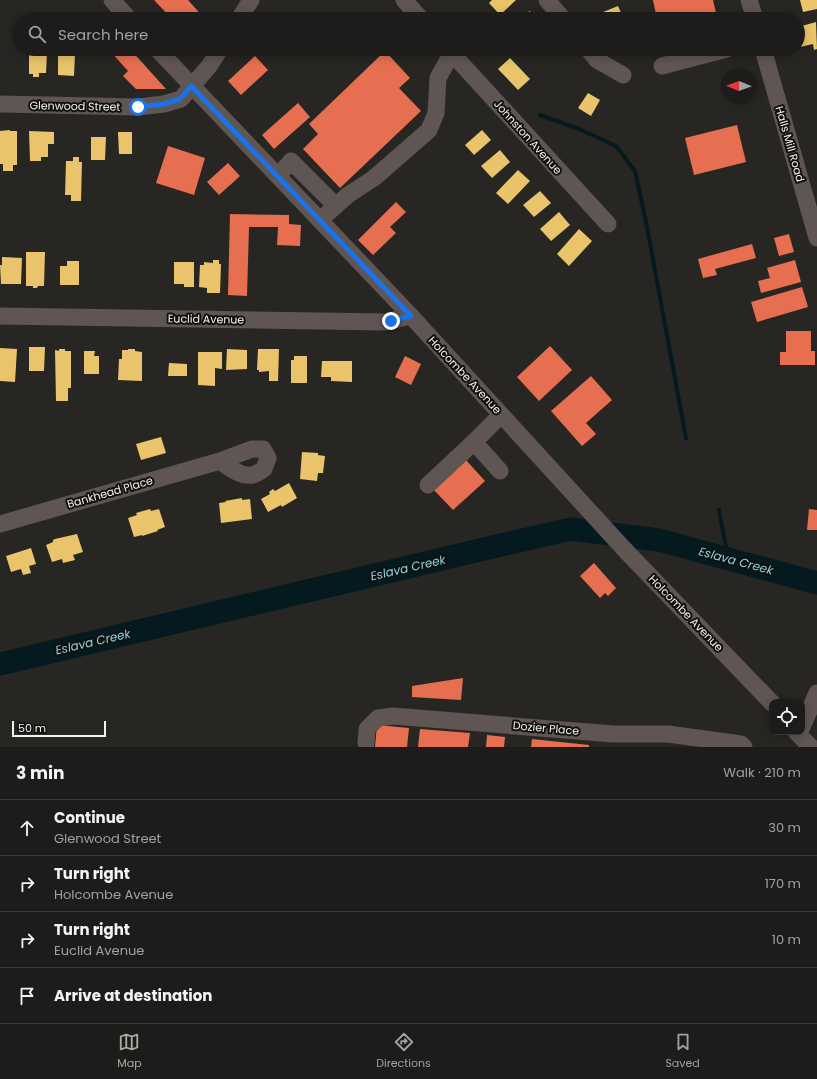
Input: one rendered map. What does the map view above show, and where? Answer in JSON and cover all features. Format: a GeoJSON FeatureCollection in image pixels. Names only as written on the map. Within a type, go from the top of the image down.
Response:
{"type":"FeatureCollection","features":[{"type":"Feature","properties":{"kind":"street"},"geometry":{"type":"LineString","coordinates":[[112,0],[123,12]]}},
{"type":"Feature","properties":{"kind":"street"},"geometry":{"type":"LineString","coordinates":[[243,12],[251,0]]}},
{"type":"Feature","properties":{"kind":"street"},"geometry":{"type":"LineString","coordinates":[[404,0],[415,12]]}},
{"type":"Feature","properties":{"kind":"street"},"geometry":{"type":"LineString","coordinates":[[547,0],[557,12]]}},
{"type":"Feature","properties":{"kind":"street"},"geometry":{"type":"LineString","coordinates":[[749,0],[753,12]]}},
{"type":"Feature","properties":{"kind":"street","name":"Holcombe Avenue"},"geometry":{"type":"LineString","coordinates":[[163,56],[411,316],[625,550],[769,700]]}},
{"type":"Feature","properties":{"kind":"street","name":"Glenwood Street"},"geometry":{"type":"LineString","coordinates":[[0,104],[138,107],[164,104],[180,99],[210,65],[216,56]]}},
{"type":"Feature","properties":{"kind":"street"},"geometry":{"type":"LineString","coordinates":[[320,220],[348,195],[374,178],[429,130],[436,113],[438,78],[448,56]]}},
{"type":"Feature","properties":{"kind":"street","name":"Johnston Avenue"},"geometry":{"type":"LineString","coordinates":[[455,56],[608,224]]}},
{"type":"Feature","properties":{"kind":"street"},"geometry":{"type":"LineString","coordinates":[[594,56],[597,60],[624,75]]}},
{"type":"Feature","properties":{"kind":"street"},"geometry":{"type":"LineString","coordinates":[[662,66],[700,56]]}},
{"type":"Feature","properties":{"kind":"street","name":"Halls Mill Road"},"geometry":{"type":"LineString","coordinates":[[765,56],[817,238]]}},
{"type":"Feature","properties":{"kind":"street"},"geometry":{"type":"LineString","coordinates":[[278,176],[291,161],[336,206]]}},
{"type":"Feature","properties":{"kind":"street","name":"Euclid Avenue"},"geometry":{"type":"LineString","coordinates":[[0,316],[385,322],[411,316]]}},
{"type":"Feature","properties":{"kind":"street"},"geometry":{"type":"LineString","coordinates":[[428,485],[501,415]]}},
{"type":"Feature","properties":{"kind":"street"},"geometry":{"type":"LineString","coordinates":[[474,442],[500,471]]}},
{"type":"Feature","properties":{"kind":"street","name":"Bankhead Place"},"geometry":{"type":"LineString","coordinates":[[0,524],[220,461]]}},
{"type":"Feature","properties":{"kind":"street"},"geometry":{"type":"LineString","coordinates":[[805,720],[817,693]]}},
{"type":"Feature","properties":{"kind":"street","name":"Dozier Place"},"geometry":{"type":"LineString","coordinates":[[366,743],[367,729],[378,718],[393,716],[613,734],[668,734],[741,744],[744,747]]}},
{"type":"Feature","properties":{"kind":"street"},"geometry":{"type":"LineString","coordinates":[[798,735],[811,747]]}},
{"type":"Feature","properties":{"kind":"building: Homes"},"geometry":{"type":"Polygon","coordinates":[[[492,0],[516,0],[503,12],[497,12],[489,3],[492,0]]]}},
{"type":"Feature","properties":{"kind":"building: Homes"},"geometry":{"type":"Polygon","coordinates":[[[800,0],[817,0],[817,9],[803,12],[800,0]]]}},
{"type":"Feature","properties":{"kind":"building: Homes"},"geometry":{"type":"Polygon","coordinates":[[[618,6],[621,12],[603,12],[618,6]]]}},
{"type":"Feature","properties":{"kind":"building: Homes"},"geometry":{"type":"Polygon","coordinates":[[[816,22],[817,49],[814,50],[813,44],[805,46],[805,25],[816,22]]]}},
{"type":"Feature","properties":{"kind":"building: Homes"},"geometry":{"type":"Polygon","coordinates":[[[29,56],[47,56],[46,73],[39,73],[39,77],[33,77],[33,74],[29,74],[29,56]]]}},
{"type":"Feature","properties":{"kind":"building: Homes"},"geometry":{"type":"Polygon","coordinates":[[[58,56],[75,56],[74,76],[58,75],[58,56]]]}},
{"type":"Feature","properties":{"kind":"building: Homes"},"geometry":{"type":"Polygon","coordinates":[[[510,58],[530,79],[518,90],[498,69],[510,58]]]}},
{"type":"Feature","properties":{"kind":"building: Homes"},"geometry":{"type":"Polygon","coordinates":[[[588,93],[600,100],[591,116],[578,108],[588,93]]]}},
{"type":"Feature","properties":{"kind":"building: Homes"},"geometry":{"type":"Polygon","coordinates":[[[482,130],[491,140],[474,155],[465,145],[482,130]]]}},
{"type":"Feature","properties":{"kind":"building: Homes"},"geometry":{"type":"Polygon","coordinates":[[[0,131],[17,131],[17,165],[13,165],[13,171],[3,171],[3,164],[0,164],[0,131]]]}},
{"type":"Feature","properties":{"kind":"building: Homes"},"geometry":{"type":"Polygon","coordinates":[[[29,131],[54,132],[54,144],[48,144],[48,157],[41,157],[41,161],[30,161],[29,131]]]}},
{"type":"Feature","properties":{"kind":"building: Homes"},"geometry":{"type":"Polygon","coordinates":[[[118,132],[132,132],[132,154],[119,154],[118,132]]]}},
{"type":"Feature","properties":{"kind":"building: Homes"},"geometry":{"type":"Polygon","coordinates":[[[91,137],[106,137],[105,160],[91,160],[91,137]]]}},
{"type":"Feature","properties":{"kind":"building: Homes"},"geometry":{"type":"Polygon","coordinates":[[[500,150],[510,162],[492,178],[481,166],[500,150]]]}},
{"type":"Feature","properties":{"kind":"building: Homes"},"geometry":{"type":"Polygon","coordinates":[[[73,157],[79,157],[79,162],[82,162],[81,201],[71,201],[71,195],[65,195],[66,161],[73,161],[73,157]]]}},
{"type":"Feature","properties":{"kind":"building: Homes"},"geometry":{"type":"Polygon","coordinates":[[[518,170],[530,181],[508,204],[496,193],[518,170]]]}},
{"type":"Feature","properties":{"kind":"building: Homes"},"geometry":{"type":"Polygon","coordinates":[[[540,191],[551,203],[534,217],[523,205],[540,191]]]}},
{"type":"Feature","properties":{"kind":"building: Homes"},"geometry":{"type":"Polygon","coordinates":[[[559,212],[570,225],[551,241],[540,229],[559,212]]]}},
{"type":"Feature","properties":{"kind":"building: Homes"},"geometry":{"type":"Polygon","coordinates":[[[579,229],[592,241],[569,266],[557,254],[579,229]]]}},
{"type":"Feature","properties":{"kind":"building: Homes"},"geometry":{"type":"Polygon","coordinates":[[[26,252],[45,252],[44,286],[33,288],[33,286],[26,286],[26,252]]]}},
{"type":"Feature","properties":{"kind":"building: Homes"},"geometry":{"type":"Polygon","coordinates":[[[2,257],[22,258],[21,284],[1,284],[0,265],[2,265],[2,257]]]}},
{"type":"Feature","properties":{"kind":"building: Homes"},"geometry":{"type":"Polygon","coordinates":[[[213,260],[219,260],[219,264],[221,264],[220,293],[207,293],[207,288],[199,287],[200,265],[204,265],[204,262],[213,263],[213,260]]]}},
{"type":"Feature","properties":{"kind":"building: Homes"},"geometry":{"type":"Polygon","coordinates":[[[67,261],[79,261],[79,285],[60,285],[60,266],[67,266],[67,261]]]}},
{"type":"Feature","properties":{"kind":"building: Homes"},"geometry":{"type":"Polygon","coordinates":[[[174,262],[194,262],[194,287],[184,287],[184,284],[174,284],[174,262]]]}},
{"type":"Feature","properties":{"kind":"building: Homes"},"geometry":{"type":"Polygon","coordinates":[[[29,347],[45,347],[44,371],[29,371],[29,347]]]}},
{"type":"Feature","properties":{"kind":"building: Homes"},"geometry":{"type":"Polygon","coordinates":[[[0,348],[17,349],[15,382],[0,381],[0,348]]]}},
{"type":"Feature","properties":{"kind":"building: Homes"},"geometry":{"type":"Polygon","coordinates":[[[59,349],[71,351],[71,388],[68,388],[68,401],[56,401],[55,350],[59,351],[59,349]]]}},
{"type":"Feature","properties":{"kind":"building: Homes"},"geometry":{"type":"Polygon","coordinates":[[[135,349],[135,351],[142,352],[142,381],[118,380],[119,359],[122,359],[122,350],[135,349]]]}},
{"type":"Feature","properties":{"kind":"building: Homes"},"geometry":{"type":"Polygon","coordinates":[[[227,349],[247,350],[247,369],[226,370],[227,349]]]}},
{"type":"Feature","properties":{"kind":"building: Homes"},"geometry":{"type":"Polygon","coordinates":[[[258,349],[279,349],[278,381],[269,381],[269,371],[259,372],[259,370],[257,370],[258,349]]]}},
{"type":"Feature","properties":{"kind":"building: Homes"},"geometry":{"type":"Polygon","coordinates":[[[84,351],[95,351],[94,356],[99,356],[99,374],[84,374],[84,351]]]}},
{"type":"Feature","properties":{"kind":"building: Homes"},"geometry":{"type":"Polygon","coordinates":[[[198,352],[222,352],[222,369],[215,368],[215,386],[198,385],[198,352]]]}},
{"type":"Feature","properties":{"kind":"building: Homes"},"geometry":{"type":"Polygon","coordinates":[[[294,356],[307,356],[307,383],[291,383],[291,360],[294,360],[294,356]]]}},
{"type":"Feature","properties":{"kind":"building: Homes"},"geometry":{"type":"Polygon","coordinates":[[[322,361],[352,361],[352,382],[331,381],[331,377],[321,377],[322,361]]]}},
{"type":"Feature","properties":{"kind":"building: Homes"},"geometry":{"type":"Polygon","coordinates":[[[169,363],[187,364],[187,376],[168,376],[169,363]]]}},
{"type":"Feature","properties":{"kind":"building: Homes"},"geometry":{"type":"Polygon","coordinates":[[[161,437],[166,453],[141,460],[136,444],[161,437]]]}},
{"type":"Feature","properties":{"kind":"building: Homes"},"geometry":{"type":"Polygon","coordinates":[[[302,452],[318,453],[318,455],[325,456],[323,473],[318,473],[317,481],[300,479],[302,452]]]}},
{"type":"Feature","properties":{"kind":"building: Homes"},"geometry":{"type":"Polygon","coordinates":[[[289,483],[297,498],[282,507],[281,505],[268,512],[261,499],[270,494],[269,492],[273,489],[275,491],[289,483]]]}},
{"type":"Feature","properties":{"kind":"building: Homes"},"geometry":{"type":"Polygon","coordinates":[[[242,498],[242,500],[250,499],[252,519],[221,523],[219,503],[242,498]]]}},
{"type":"Feature","properties":{"kind":"building: Homes"},"geometry":{"type":"Polygon","coordinates":[[[150,509],[151,511],[159,509],[165,527],[157,530],[158,531],[134,537],[128,518],[137,515],[136,513],[150,509]]]}},
{"type":"Feature","properties":{"kind":"building: Homes"},"geometry":{"type":"Polygon","coordinates":[[[77,534],[83,552],[73,555],[75,560],[63,563],[62,559],[52,562],[46,545],[53,542],[55,539],[77,534]]]}},
{"type":"Feature","properties":{"kind":"building: Homes"},"geometry":{"type":"Polygon","coordinates":[[[31,548],[36,564],[29,566],[31,573],[23,575],[21,569],[11,572],[6,556],[31,548]]]}},
{"type":"Feature","properties":{"kind":"building: Shops"},"geometry":{"type":"Polygon","coordinates":[[[154,0],[188,0],[199,12],[165,12],[154,0]]]}},
{"type":"Feature","properties":{"kind":"building: Shops"},"geometry":{"type":"Polygon","coordinates":[[[653,0],[713,0],[716,12],[656,12],[653,0]]]}},
{"type":"Feature","properties":{"kind":"building: Shops"},"geometry":{"type":"Polygon","coordinates":[[[114,56],[136,56],[166,89],[136,89],[123,76],[128,71],[114,56]]]}},
{"type":"Feature","properties":{"kind":"building: Shops"},"geometry":{"type":"Polygon","coordinates":[[[255,56],[268,70],[241,95],[228,81],[255,56]]]}},
{"type":"Feature","properties":{"kind":"building: Shops"},"geometry":{"type":"Polygon","coordinates":[[[380,56],[390,56],[410,78],[399,88],[421,111],[340,188],[303,149],[318,134],[309,124],[380,56]]]}},
{"type":"Feature","properties":{"kind":"building: Shops"},"geometry":{"type":"Polygon","coordinates":[[[298,103],[310,117],[274,149],[262,135],[298,103]]]}},
{"type":"Feature","properties":{"kind":"building: Shops"},"geometry":{"type":"Polygon","coordinates":[[[737,125],[746,162],[694,175],[685,138],[737,125]]]}},
{"type":"Feature","properties":{"kind":"building: Shops"},"geometry":{"type":"Polygon","coordinates":[[[168,146],[205,158],[194,195],[156,183],[168,146]]]}},
{"type":"Feature","properties":{"kind":"building: Shops"},"geometry":{"type":"Polygon","coordinates":[[[228,163],[240,176],[219,195],[207,182],[228,163]]]}},
{"type":"Feature","properties":{"kind":"building: Shops"},"geometry":{"type":"Polygon","coordinates":[[[396,202],[406,212],[390,227],[396,233],[373,255],[358,240],[396,202]]]}},
{"type":"Feature","properties":{"kind":"building: Shops"},"geometry":{"type":"Polygon","coordinates":[[[230,214],[289,215],[289,224],[301,225],[300,246],[277,245],[278,227],[249,227],[247,296],[228,295],[230,214]]]}},
{"type":"Feature","properties":{"kind":"building: Shops"},"geometry":{"type":"Polygon","coordinates":[[[789,234],[794,252],[779,256],[774,238],[789,234]]]}},
{"type":"Feature","properties":{"kind":"building: Shops"},"geometry":{"type":"Polygon","coordinates":[[[752,244],[756,258],[715,269],[717,275],[703,278],[698,259],[752,244]]]}},
{"type":"Feature","properties":{"kind":"building: Shops"},"geometry":{"type":"Polygon","coordinates":[[[795,260],[801,282],[761,293],[758,281],[770,278],[767,268],[795,260]]]}},
{"type":"Feature","properties":{"kind":"building: Shops"},"geometry":{"type":"Polygon","coordinates":[[[802,287],[808,307],[757,322],[751,302],[802,287]]]}},
{"type":"Feature","properties":{"kind":"building: Shops"},"geometry":{"type":"Polygon","coordinates":[[[786,331],[811,331],[811,351],[815,351],[815,365],[780,365],[780,352],[786,352],[786,331]]]}},
{"type":"Feature","properties":{"kind":"building: Shops"},"geometry":{"type":"Polygon","coordinates":[[[550,346],[572,370],[539,401],[517,377],[550,346]]]}},
{"type":"Feature","properties":{"kind":"building: Shops"},"geometry":{"type":"Polygon","coordinates":[[[405,356],[421,364],[411,385],[395,377],[405,356]]]}},
{"type":"Feature","properties":{"kind":"building: Shops"},"geometry":{"type":"Polygon","coordinates":[[[591,376],[612,400],[586,423],[596,434],[582,446],[551,411],[591,376]]]}},
{"type":"Feature","properties":{"kind":"building: Shops"},"geometry":{"type":"Polygon","coordinates":[[[465,459],[485,481],[453,510],[433,489],[465,459]]]}},
{"type":"Feature","properties":{"kind":"building: Shops"},"geometry":{"type":"Polygon","coordinates":[[[809,509],[817,510],[817,530],[807,530],[809,509]]]}},
{"type":"Feature","properties":{"kind":"building: Shops"},"geometry":{"type":"Polygon","coordinates":[[[594,563],[616,588],[608,596],[605,593],[600,598],[580,576],[594,563]]]}},
{"type":"Feature","properties":{"kind":"building: Shops"},"geometry":{"type":"Polygon","coordinates":[[[463,678],[461,700],[412,697],[412,686],[463,678]]]}},
{"type":"Feature","properties":{"kind":"building: Shops"},"geometry":{"type":"Polygon","coordinates":[[[377,725],[409,728],[407,747],[375,747],[377,725]]]}},
{"type":"Feature","properties":{"kind":"building: Shops"},"geometry":{"type":"Polygon","coordinates":[[[420,729],[470,733],[468,747],[418,747],[420,729]]]}},
{"type":"Feature","properties":{"kind":"building: Shops"},"geometry":{"type":"Polygon","coordinates":[[[487,735],[505,737],[504,747],[486,747],[487,735]]]}},
{"type":"Feature","properties":{"kind":"building: Shops"},"geometry":{"type":"Polygon","coordinates":[[[532,739],[589,745],[589,747],[531,747],[532,739]]]}},
{"type":"Feature","properties":{"kind":"waterway"},"geometry":{"type":"LineString","coordinates":[[540,115],[579,129],[616,146],[635,171],[647,227],[686,438]]}},
{"type":"Feature","properties":{"kind":"waterway"},"geometry":{"type":"LineString","coordinates":[[719,510],[728,558]]}},
{"type":"Feature","properties":{"kind":"waterway","name":"Eslava Creek"},"geometry":{"type":"LineString","coordinates":[[0,664],[571,529],[659,540],[817,583]]}},
{"type":"Feature","properties":{"kind":"route"},"geometry":{"type":"LineString","coordinates":[[138,107],[164,104],[180,99],[191,86],[411,316],[391,321]]}}]}
